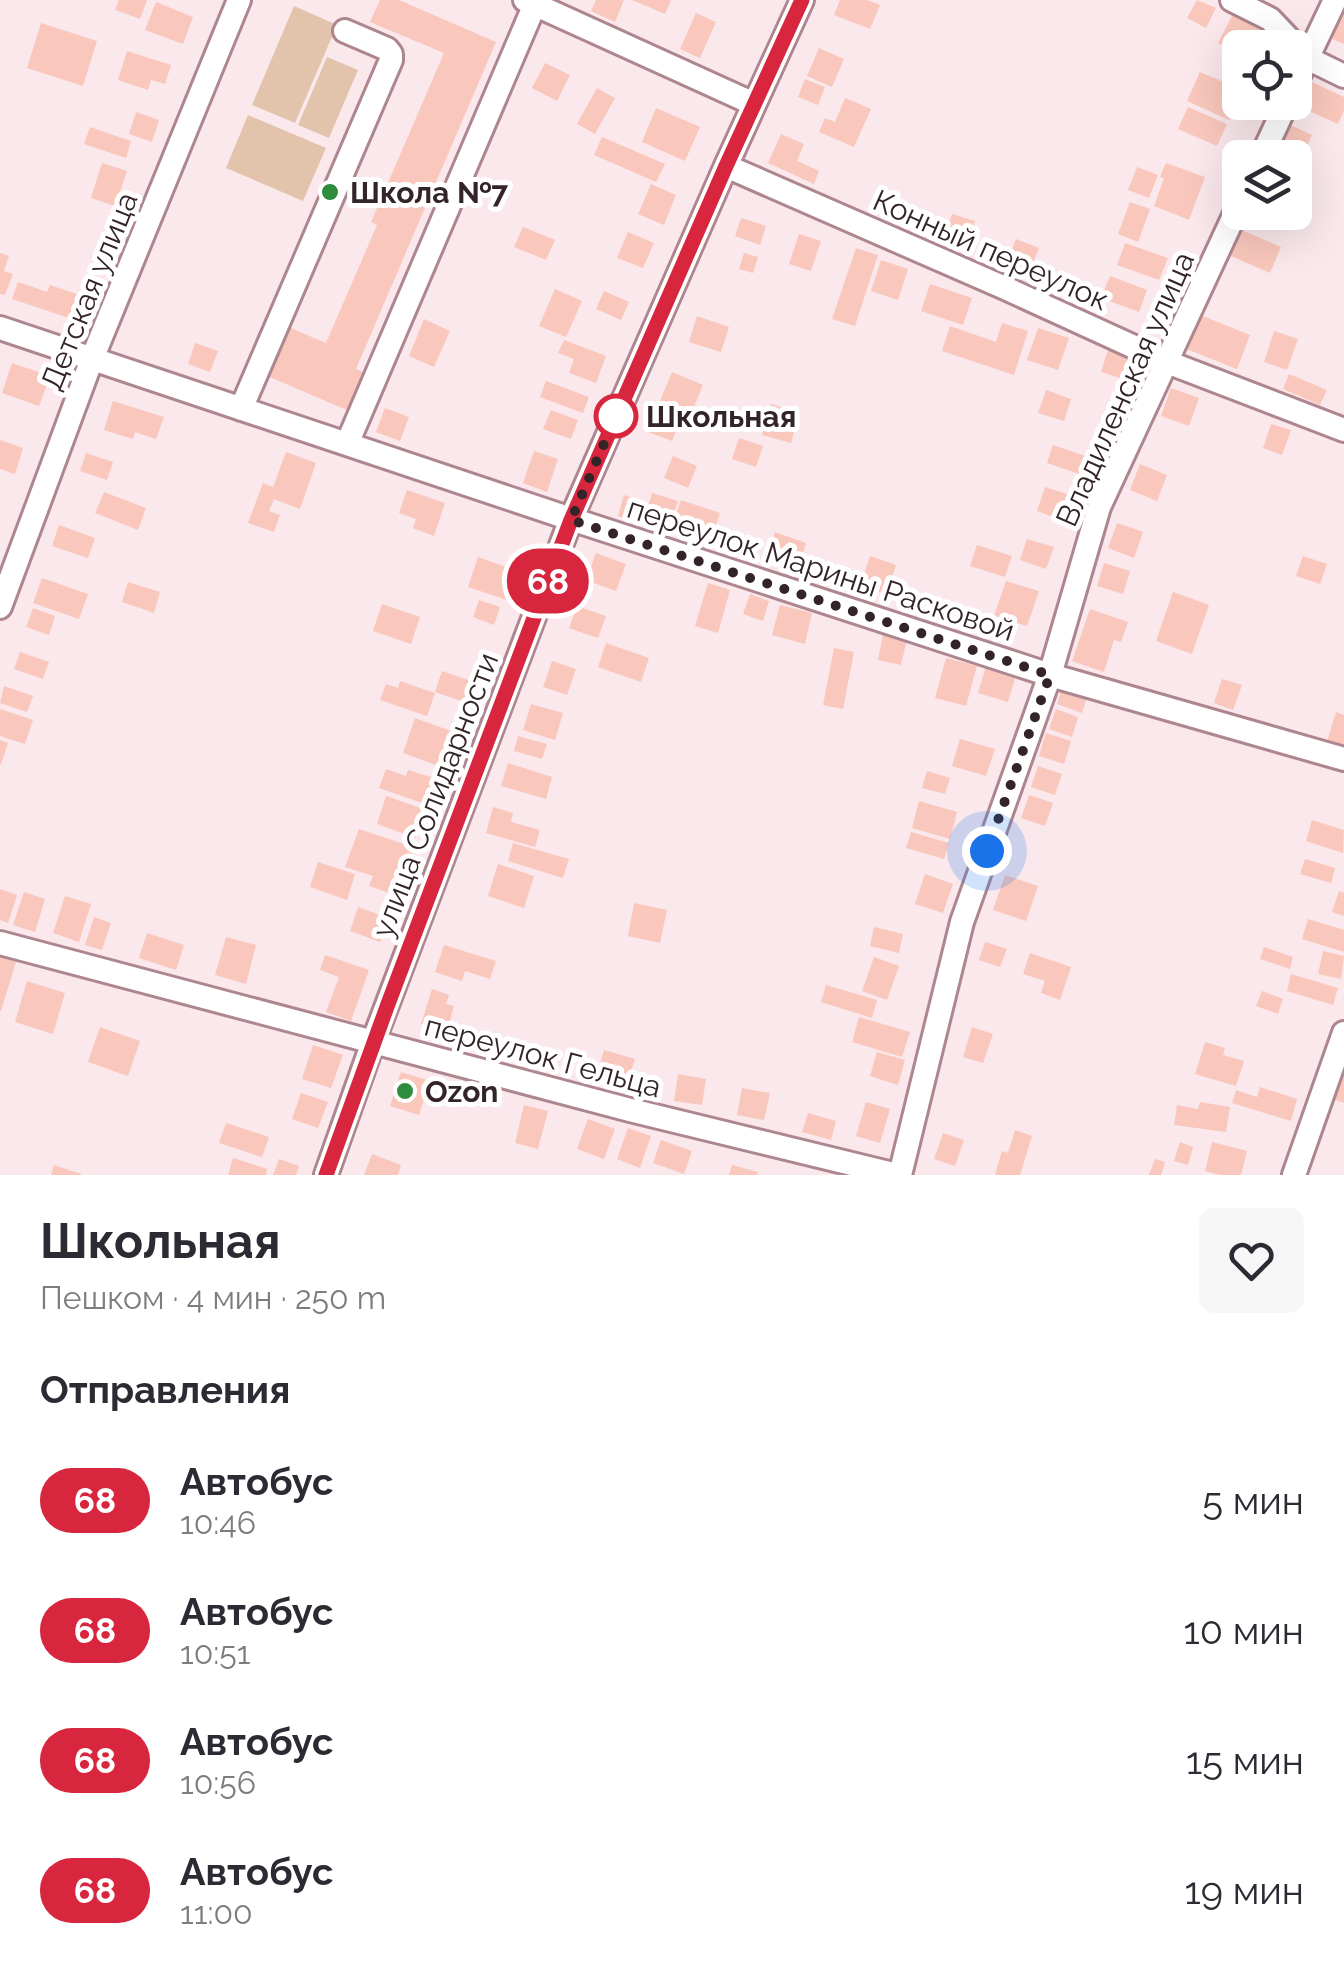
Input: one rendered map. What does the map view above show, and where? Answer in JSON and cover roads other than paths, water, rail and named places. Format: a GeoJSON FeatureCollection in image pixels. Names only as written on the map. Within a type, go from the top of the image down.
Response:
{"type":"FeatureCollection","features":[{"type":"Feature","properties":{"kind":"street","name":"Детская улица"},"geometry":{"type":"LineString","coordinates":[[0,607],[92,360],[239,0]]}},
{"type":"Feature","properties":{"kind":"street","name":"улица Солидарности"},"geometry":{"type":"LineString","coordinates":[[326,1175],[571,520],[802,0]]}},
{"type":"Feature","properties":{"kind":"street"},"geometry":{"type":"LineString","coordinates":[[1232,0],[1270,19],[1280,30]]}},
{"type":"Feature","properties":{"kind":"street"},"geometry":{"type":"LineString","coordinates":[[1312,48],[1335,0]]}},
{"type":"Feature","properties":{"kind":"street"},"geometry":{"type":"LineString","coordinates":[[347,444],[530,2],[754,104]]}},
{"type":"Feature","properties":{"kind":"street"},"geometry":{"type":"LineString","coordinates":[[240,409],[391,60],[386,49],[345,31]]}},
{"type":"Feature","properties":{"kind":"street"},"geometry":{"type":"LineString","coordinates":[[1312,60],[1344,76]]}},
{"type":"Feature","properties":{"kind":"street","name":"Конный переулок"},"geometry":{"type":"LineString","coordinates":[[726,166],[1166,362],[1344,430]]}},
{"type":"Feature","properties":{"kind":"street","name":"Владиленская улица"},"geometry":{"type":"LineString","coordinates":[[899,1175],[962,922],[1050,675],[1099,508],[1227,230]]}},
{"type":"Feature","properties":{"kind":"street","name":"переулок Марины Расковой"},"geometry":{"type":"LineString","coordinates":[[0,328],[571,520],[1050,675],[1344,760]]}},
{"type":"Feature","properties":{"kind":"street","name":"переулок Гельца"},"geometry":{"type":"LineString","coordinates":[[0,943],[630,1110],[899,1175]]}},
{"type":"Feature","properties":{"kind":"street"},"geometry":{"type":"LineString","coordinates":[[1294,1175],[1344,1034]]}},
{"type":"Feature","properties":{"kind":"place","name":"Школа №7"},"geometry":{"type":"Point","coordinates":[330,192]}},
{"type":"Feature","properties":{"kind":"place","name":"Школьная"},"geometry":{"type":"Point","coordinates":[616,416]}},
{"type":"Feature","properties":{"kind":"place","name":"Ozon"},"geometry":{"type":"Point","coordinates":[405,1091]}}]}
